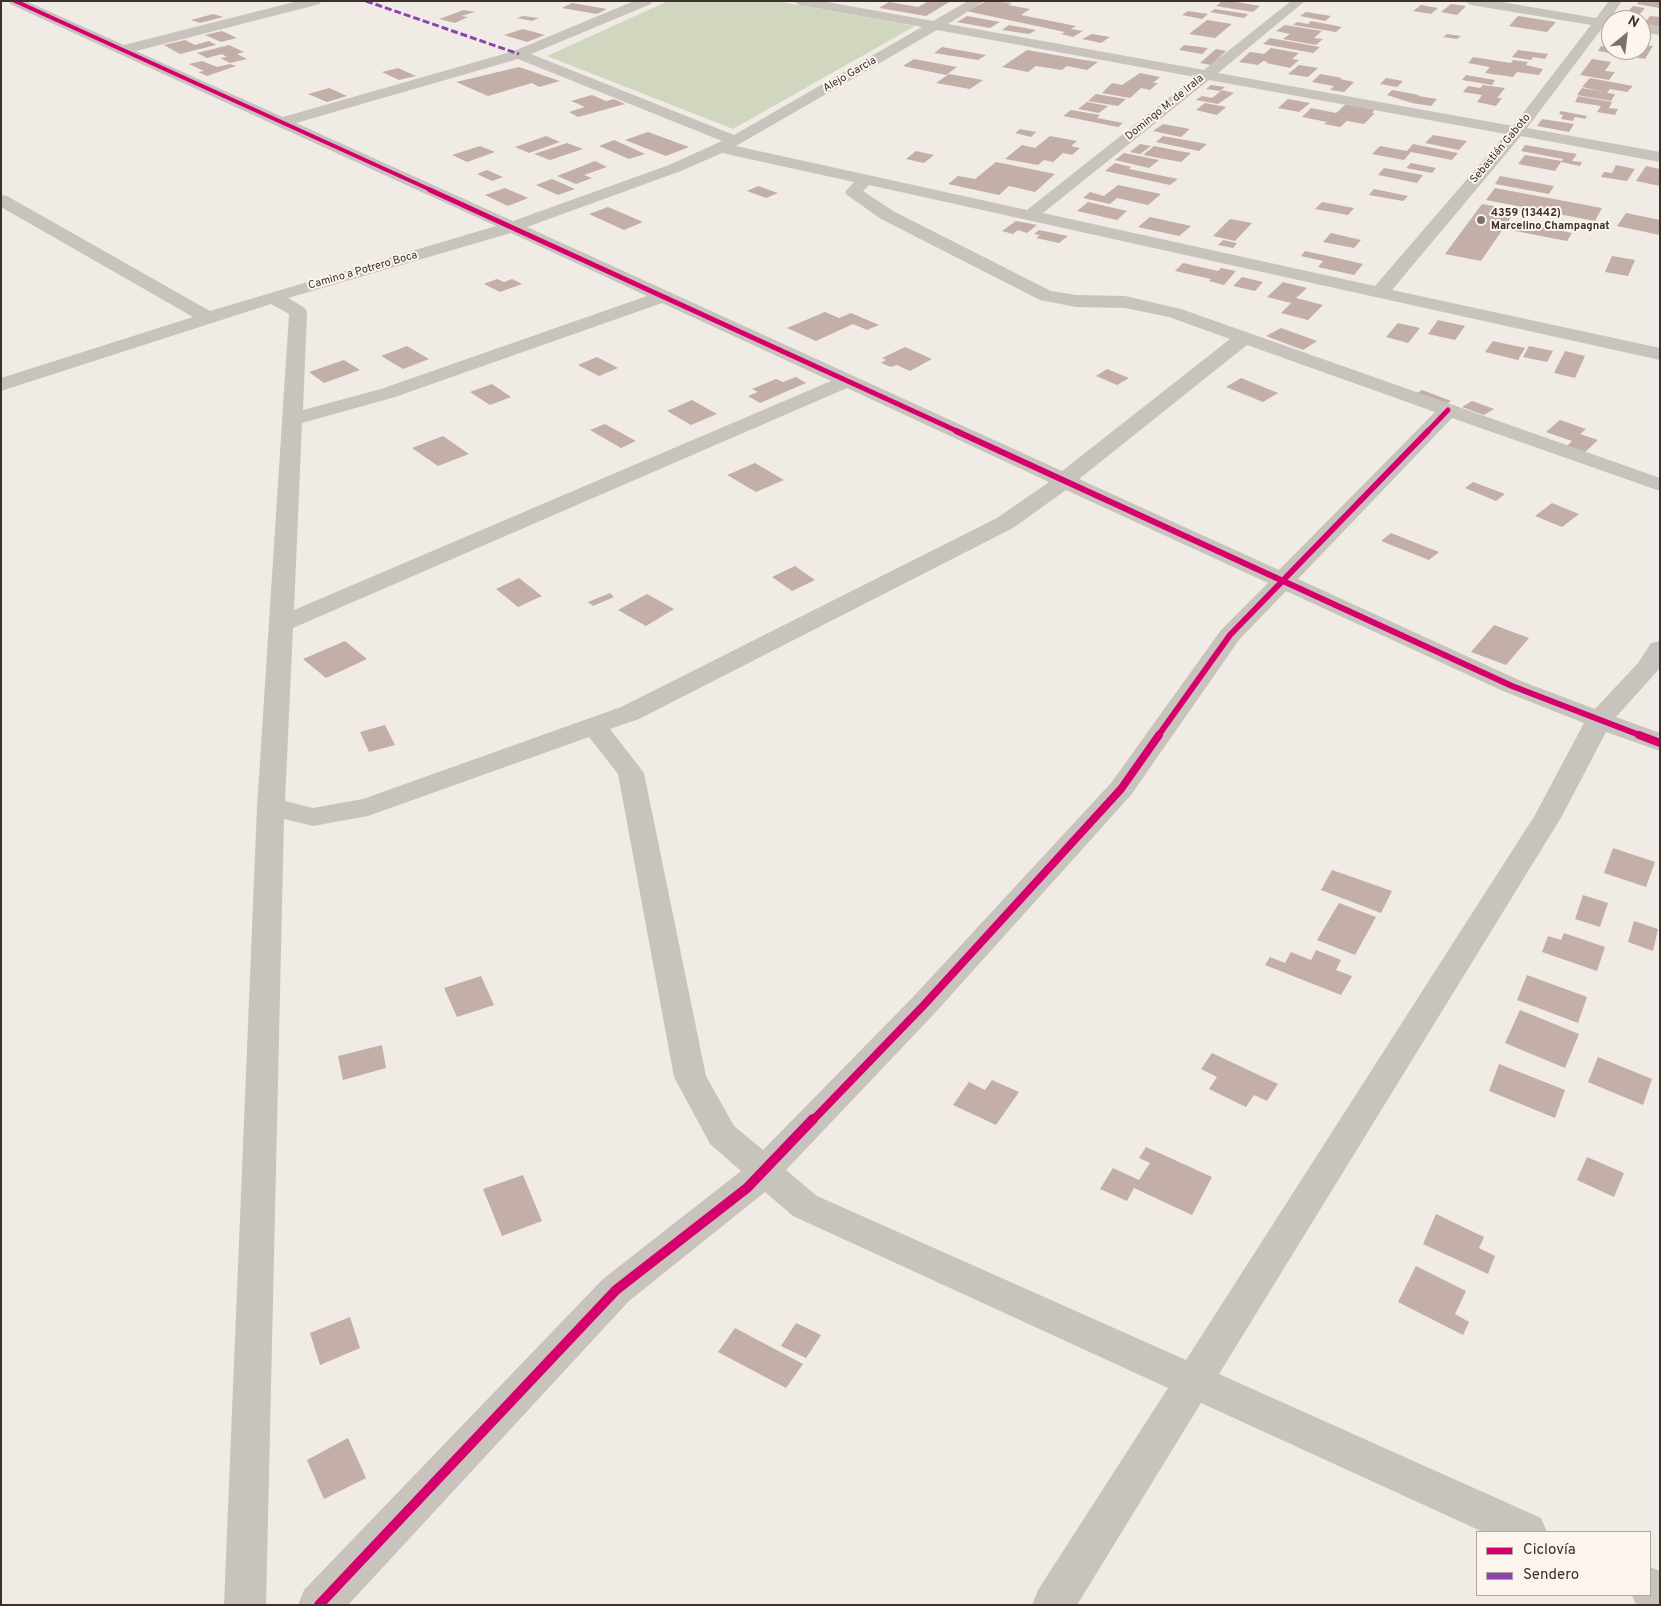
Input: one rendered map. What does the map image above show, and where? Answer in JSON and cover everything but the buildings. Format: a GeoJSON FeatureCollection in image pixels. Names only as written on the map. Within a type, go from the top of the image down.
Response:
{"type":"FeatureCollection","features":[{"type":"Feature","properties":{"kind":"street"},"geometry":{"type":"LineString","coordinates":[[15,1],[1512,686],[1660,743]]}},
{"type":"Feature","properties":{"kind":"street"},"geometry":{"type":"LineString","coordinates":[[122,50],[315,1]]}},
{"type":"Feature","properties":{"kind":"street"},"geometry":{"type":"LineString","coordinates":[[282,122],[519,54],[646,1]]}},
{"type":"Feature","properties":{"kind":"street"},"geometry":{"type":"LineString","coordinates":[[799,1],[1660,157]]}},
{"type":"Feature","properties":{"kind":"street","name":"Alejo Garcia"},"geometry":{"type":"LineString","coordinates":[[728,144],[978,1]]}},
{"type":"Feature","properties":{"kind":"street","name":"Domingo M. de Irala"},"geometry":{"type":"LineString","coordinates":[[1031,215],[1299,1]]}},
{"type":"Feature","properties":{"kind":"street"},"geometry":{"type":"LineString","coordinates":[[1471,1],[1601,22]]}},
{"type":"Feature","properties":{"kind":"street","name":"Sebastián Gaboto"},"geometry":{"type":"LineString","coordinates":[[1380,292],[1601,29]]}},
{"type":"Feature","properties":{"kind":"street"},"geometry":{"type":"LineString","coordinates":[[519,54],[728,144],[866,179],[1660,354]]}},
{"type":"Feature","properties":{"kind":"street","name":"Camino a Potrero Boca"},"geometry":{"type":"LineString","coordinates":[[1,385],[272,297],[512,227],[675,168],[728,144]]}},
{"type":"Feature","properties":{"kind":"street"},"geometry":{"type":"LineString","coordinates":[[866,179],[853,192],[887,215],[1046,296],[1076,300],[1125,302],[1174,313],[1660,485]]}},
{"type":"Feature","properties":{"kind":"street"},"geometry":{"type":"LineString","coordinates":[[1,200],[209,318]]}},
{"type":"Feature","properties":{"kind":"street"},"geometry":{"type":"LineString","coordinates":[[292,418],[388,393],[663,296]]}},
{"type":"Feature","properties":{"kind":"street"},"geometry":{"type":"LineString","coordinates":[[245,1605],[271,807],[298,312],[272,297]]}},
{"type":"Feature","properties":{"kind":"street"},"geometry":{"type":"LineString","coordinates":[[271,807],[313,817],[368,807],[630,713],[1005,523],[1047,495],[1244,338]]}},
{"type":"Feature","properties":{"kind":"street"},"geometry":{"type":"LineString","coordinates":[[281,624],[847,381]]}},
{"type":"Feature","properties":{"kind":"street"},"geometry":{"type":"LineString","coordinates":[[319,1605],[616,1290],[747,1188],[923,1006],[1121,789],[1230,635],[1448,410]]}},
{"type":"Feature","properties":{"kind":"street"},"geometry":{"type":"LineString","coordinates":[[1053,1605],[1548,816],[1599,720],[1647,668],[1660,648]]}},
{"type":"Feature","properties":{"kind":"street"},"geometry":{"type":"LineString","coordinates":[[594,726],[631,773],[690,1077],[722,1135],[763,1171],[805,1206],[1525,1531]]}},
{"type":"Feature","properties":{"kind":"green space"},"geometry":{"type":"Polygon","coordinates":[[[668,1],[776,1],[915,26],[733,129],[547,56],[668,1]]]}},
{"type":"Feature","properties":{"kind":"marked path"},"geometry":{"type":"LineString","coordinates":[[366,1],[519,54]]}},
{"type":"Feature","properties":{"kind":"cycle path"},"geometry":{"type":"LineString","coordinates":[[15,1],[1512,686],[1660,743]]}},
{"type":"Feature","properties":{"kind":"cycle path"},"geometry":{"type":"LineString","coordinates":[[319,1605],[616,1290],[747,1188],[923,1006],[1121,789],[1230,635],[1448,410]]}},
{"type":"Feature","properties":{"kind":"place","name":"4359 (13442) Marcelino Champagnat"},"geometry":{"type":"Point","coordinates":[1481,220]}}]}
